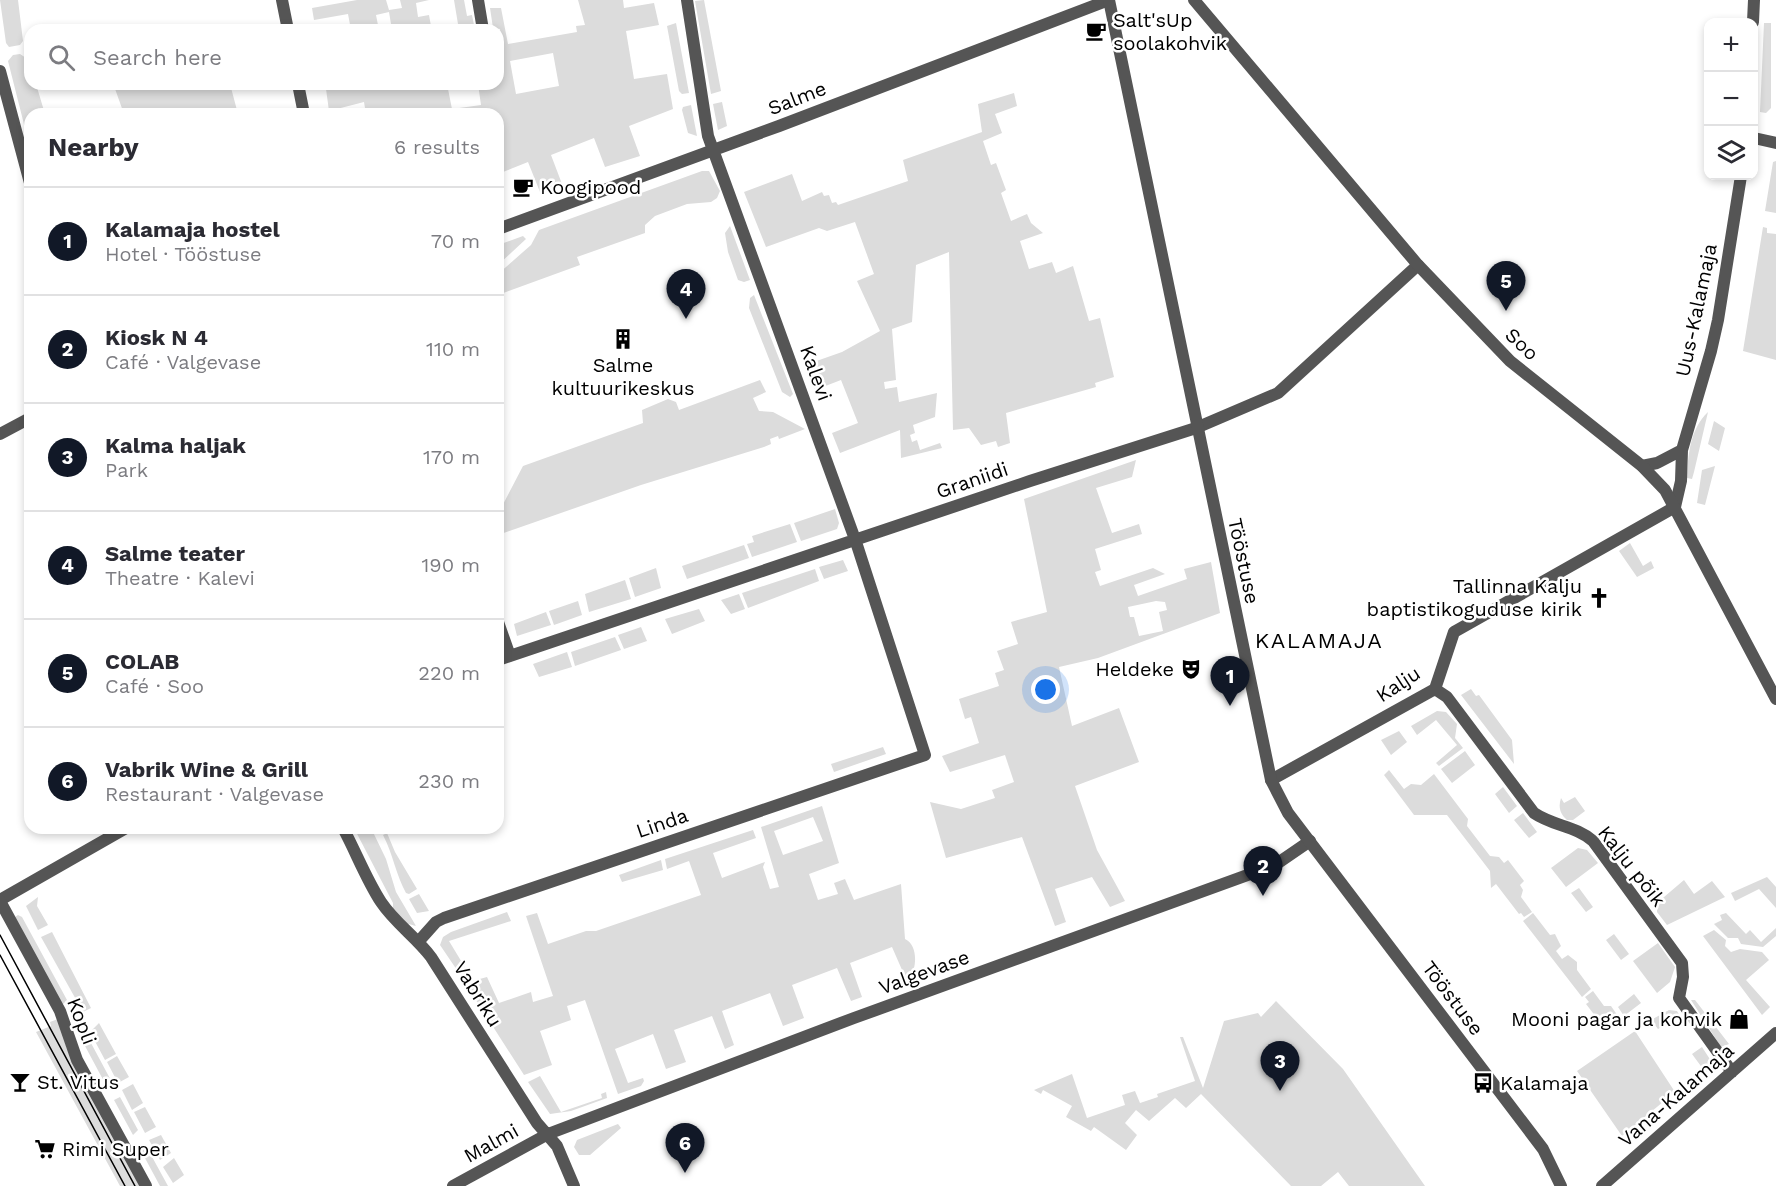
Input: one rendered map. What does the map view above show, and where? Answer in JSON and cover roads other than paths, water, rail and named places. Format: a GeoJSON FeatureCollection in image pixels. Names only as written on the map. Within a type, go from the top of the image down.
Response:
{"type":"FeatureCollection","features":[{"type":"Feature","properties":{"kind":"street"},"geometry":{"type":"LineString","coordinates":[[282,0],[287,24]]}},
{"type":"Feature","properties":{"kind":"street"},"geometry":{"type":"LineString","coordinates":[[478,0],[482,24]]}},
{"type":"Feature","properties":{"kind":"street","name":"Kalevi"},"geometry":{"type":"LineString","coordinates":[[687,0],[708,135],[856,542],[925,756]]}},
{"type":"Feature","properties":{"kind":"street","name":"Salme"},"geometry":{"type":"LineString","coordinates":[[504,226],[1109,0]]}},
{"type":"Feature","properties":{"kind":"street","name":"Tööstuse"},"geometry":{"type":"LineString","coordinates":[[1109,0],[1270,780],[1288,813],[1543,1149],[1561,1186]]}},
{"type":"Feature","properties":{"kind":"street","name":"Soo"},"geometry":{"type":"LineString","coordinates":[[1194,0],[1418,265],[1510,362],[1642,466],[1665,490],[1776,699]]}},
{"type":"Feature","properties":{"kind":"street"},"geometry":{"type":"LineString","coordinates":[[1753,18],[1754,0]]}},
{"type":"Feature","properties":{"kind":"street"},"geometry":{"type":"LineString","coordinates":[[0,71],[24,161]]}},
{"type":"Feature","properties":{"kind":"street"},"geometry":{"type":"LineString","coordinates":[[299,90],[303,108]]}},
{"type":"Feature","properties":{"kind":"street"},"geometry":{"type":"LineString","coordinates":[[1758,139],[1776,143]]}},
{"type":"Feature","properties":{"kind":"street","name":"Uus-Kalamaja"},"geometry":{"type":"LineString","coordinates":[[1675,507],[1681,482],[1682,450],[1711,351],[1740,180]]}},
{"type":"Feature","properties":{"kind":"street","name":"Graniidi"},"geometry":{"type":"LineString","coordinates":[[504,658],[856,542],[1030,481],[1196,428],[1278,393],[1418,265]]}},
{"type":"Feature","properties":{"kind":"street"},"geometry":{"type":"LineString","coordinates":[[0,434],[24,421]]}},
{"type":"Feature","properties":{"kind":"street"},"geometry":{"type":"LineString","coordinates":[[1642,466],[1657,464],[1682,450]]}},
{"type":"Feature","properties":{"kind":"street","name":"Kalju"},"geometry":{"type":"LineString","coordinates":[[1270,780],[1434,689],[1454,632],[1675,507]]}},
{"type":"Feature","properties":{"kind":"street","name":"Kalju põik"},"geometry":{"type":"LineString","coordinates":[[1434,689],[1447,697],[1534,813],[1548,823],[1575,830],[1593,841],[1682,963],[1683,977],[1679,998],[1732,1072]]}},
{"type":"Feature","properties":{"kind":"street","name":"Linda"},"geometry":{"type":"LineString","coordinates":[[419,941],[436,922],[444,918],[925,756]]}},
{"type":"Feature","properties":{"kind":"street"},"geometry":{"type":"LineString","coordinates":[[0,901],[116,834]]}},
{"type":"Feature","properties":{"kind":"street","name":"Vabriku"},"geometry":{"type":"LineString","coordinates":[[346,834],[381,902],[398,923],[419,941],[537,1123],[557,1146],[574,1186]]}},
{"type":"Feature","properties":{"kind":"street","name":"Valgevase"},"geometry":{"type":"LineString","coordinates":[[548,1134],[854,1018],[1275,865],[1310,842]]}},
{"type":"Feature","properties":{"kind":"street","name":"Kopli"},"geometry":{"type":"LineString","coordinates":[[0,901],[60,1011],[77,1060],[146,1186]]}},
{"type":"Feature","properties":{"kind":"street","name":"Vana-Kalamaja"},"geometry":{"type":"LineString","coordinates":[[1602,1186],[1776,1033]]}},
{"type":"Feature","properties":{"kind":"street","name":"Malmi"},"geometry":{"type":"LineString","coordinates":[[453,1186],[548,1134]]}},
{"type":"Feature","properties":{"kind":"tram line"},"geometry":{"type":"LineString","coordinates":[[0,935],[135,1186]]}},
{"type":"Feature","properties":{"kind":"tram line"},"geometry":{"type":"LineString","coordinates":[[0,955],[125,1186]]}},
{"type":"Feature","properties":{"kind":"place","name":"Salt'sUp soolakohvik"},"geometry":{"type":"Point","coordinates":[1096,31]}},
{"type":"Feature","properties":{"kind":"place","name":"Koogipood"},"geometry":{"type":"Point","coordinates":[523,187]}},
{"type":"Feature","properties":{"kind":"place","name":"COLAB"},"geometry":{"type":"Point","coordinates":[1506,311]}},
{"type":"Feature","properties":{"kind":"place","name":"Salme teater"},"geometry":{"type":"Point","coordinates":[686,319]}},
{"type":"Feature","properties":{"kind":"place","name":"Salme kultuurikeskus"},"geometry":{"type":"Point","coordinates":[623,339]}},
{"type":"Feature","properties":{"kind":"place","name":"Tallinna Kalju baptistikoguduse kirik"},"geometry":{"type":"Point","coordinates":[1599,598]}},
{"type":"Feature","properties":{"kind":"place","name":"Heldeke"},"geometry":{"type":"Point","coordinates":[1191,669]}},
{"type":"Feature","properties":{"kind":"place","name":"Kalamaja hostel"},"geometry":{"type":"Point","coordinates":[1230,706]}},
{"type":"Feature","properties":{"kind":"place","name":"Kiosk N 4"},"geometry":{"type":"Point","coordinates":[1263,896]}},
{"type":"Feature","properties":{"kind":"place","name":"Mooni pagar ja kohvik"},"geometry":{"type":"Point","coordinates":[1739,1019]}},
{"type":"Feature","properties":{"kind":"place","name":"St. Vitus"},"geometry":{"type":"Point","coordinates":[20,1082]}},
{"type":"Feature","properties":{"kind":"place","name":"Kalamaja"},"geometry":{"type":"Point","coordinates":[1483,1083]}},
{"type":"Feature","properties":{"kind":"place","name":"Kalma haljak"},"geometry":{"type":"Point","coordinates":[1280,1091]}},
{"type":"Feature","properties":{"kind":"place","name":"Rimi Super"},"geometry":{"type":"Point","coordinates":[45,1149]}},
{"type":"Feature","properties":{"kind":"place","name":"Vabrik Wine & Grill"},"geometry":{"type":"Point","coordinates":[685,1173]}},
{"type":"Feature","properties":{"kind":"district","name":"KALAMAJA"},"geometry":{"type":"Point","coordinates":[1319,640]}}]}
